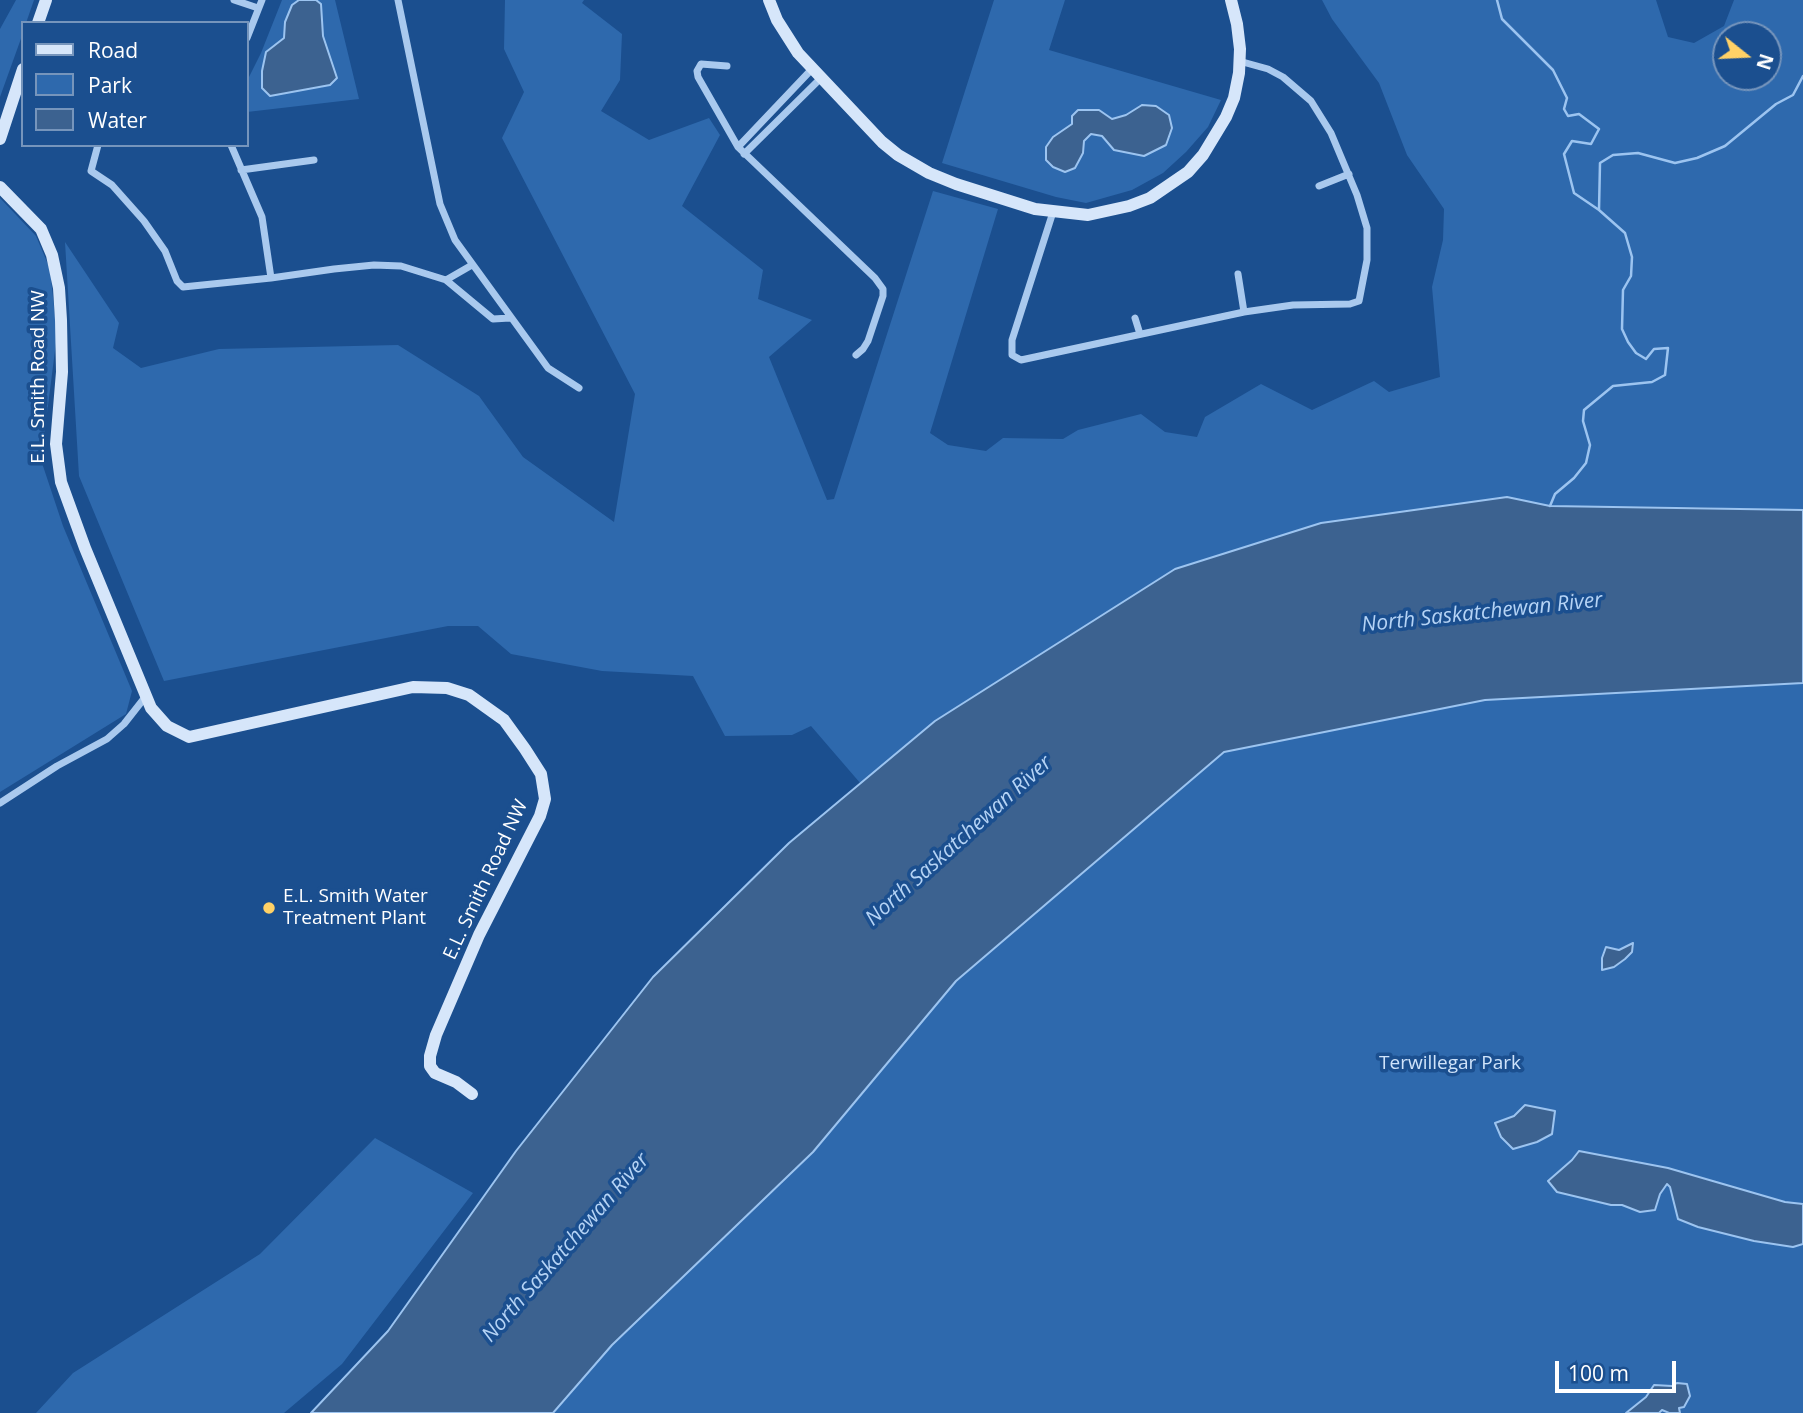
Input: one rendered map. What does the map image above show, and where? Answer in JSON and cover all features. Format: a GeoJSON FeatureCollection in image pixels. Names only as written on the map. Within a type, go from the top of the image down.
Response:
{"type":"FeatureCollection","features":[{"type":"Feature","properties":{"kind":"street"},"geometry":{"type":"LineString","coordinates":[[39,21],[46,0]]}},
{"type":"Feature","properties":{"kind":"street"},"geometry":{"type":"LineString","coordinates":[[234,0],[258,8]]}},
{"type":"Feature","properties":{"kind":"street"},"geometry":{"type":"LineString","coordinates":[[248,35],[262,0]]}},
{"type":"Feature","properties":{"kind":"street"},"geometry":{"type":"LineString","coordinates":[[398,0],[440,204],[455,240],[548,368],[579,388]]}},
{"type":"Feature","properties":{"kind":"street"},"geometry":{"type":"LineString","coordinates":[[769,0],[785,33],[816,74],[883,142],[912,164],[946,181],[1035,209],[1088,215],[1129,206],[1150,198],[1188,172],[1203,155],[1234,98],[1239,61],[1237,24],[1231,0]]}},
{"type":"Feature","properties":{"kind":"street"},"geometry":{"type":"LineString","coordinates":[[1053,212],[1012,340],[1012,355],[1021,360],[1244,312],[1293,305],[1350,304],[1359,301],[1367,260],[1367,228],[1364,212],[1331,133],[1311,101],[1283,77],[1268,69],[1239,61]]}},
{"type":"Feature","properties":{"kind":"street"},"geometry":{"type":"LineString","coordinates":[[727,66],[701,64],[697,71],[738,147],[881,285],[883,296],[868,341],[856,355]]}},
{"type":"Feature","properties":{"kind":"street"},"geometry":{"type":"LineString","coordinates":[[738,147],[816,74]]}},
{"type":"Feature","properties":{"kind":"street"},"geometry":{"type":"LineString","coordinates":[[744,154],[816,74]]}},
{"type":"Feature","properties":{"kind":"street"},"geometry":{"type":"LineString","coordinates":[[0,139],[21,75]]}},
{"type":"Feature","properties":{"kind":"street"},"geometry":{"type":"LineString","coordinates":[[98,147],[92,171],[112,185],[144,221],[183,287],[374,265],[413,269],[446,280],[493,319],[510,318]]}},
{"type":"Feature","properties":{"kind":"street"},"geometry":{"type":"LineString","coordinates":[[233,147],[262,217],[271,278]]}},
{"type":"Feature","properties":{"kind":"street"},"geometry":{"type":"LineString","coordinates":[[241,170],[314,160]]}},
{"type":"Feature","properties":{"kind":"street"},"geometry":{"type":"LineString","coordinates":[[1319,186],[1349,174]]}},
{"type":"Feature","properties":{"kind":"street","name":"E.L. Smith Road NW"},"geometry":{"type":"LineString","coordinates":[[0,187],[41,229],[52,255],[59,288],[61,320],[62,372],[56,444],[61,482],[85,548],[151,708],[167,726],[188,737],[414,687],[447,688],[469,695],[504,720],[541,774],[545,799],[540,816],[479,935],[436,1035],[430,1056],[430,1066],[435,1073],[456,1082],[472,1094]]}},
{"type":"Feature","properties":{"kind":"street"},"geometry":{"type":"LineString","coordinates":[[446,280],[472,265]]}},
{"type":"Feature","properties":{"kind":"street"},"geometry":{"type":"LineString","coordinates":[[1238,274],[1244,312]]}},
{"type":"Feature","properties":{"kind":"street"},"geometry":{"type":"LineString","coordinates":[[1135,318],[1140,334]]}},
{"type":"Feature","properties":{"kind":"street"},"geometry":{"type":"LineString","coordinates":[[0,803],[57,766],[107,739],[124,724],[146,696]]}},
{"type":"Feature","properties":{"kind":"green space"},"geometry":{"type":"Polygon","coordinates":[[[16,0],[34,0],[27,21],[21,21],[21,39],[0,97],[0,29],[16,0]]]}},
{"type":"Feature","properties":{"kind":"green space"},"geometry":{"type":"Polygon","coordinates":[[[282,0],[335,0],[359,99],[248,112],[248,79],[282,0]]]}},
{"type":"Feature","properties":{"kind":"green space"},"geometry":{"type":"Polygon","coordinates":[[[505,0],[584,0],[582,3],[622,34],[620,80],[601,111],[649,140],[709,118],[720,135],[682,206],[763,270],[758,299],[812,320],[769,357],[827,500],[834,499],[933,191],[998,209],[930,433],[948,445],[986,451],[1003,438],[1063,439],[1078,430],[1141,414],[1165,432],[1197,437],[1205,417],[1261,384],[1312,410],[1374,381],[1389,392],[1440,377],[1432,287],[1443,240],[1444,209],[1407,155],[1379,83],[1332,19],[1322,0],[1656,0],[1668,37],[1694,43],[1712,33],[1712,91],[1782,91],[1782,21],[1726,21],[1734,0],[1803,0],[1803,511],[1550,506],[1507,497],[1321,523],[1175,569],[935,721],[861,784],[811,726],[792,735],[725,736],[693,676],[602,671],[511,654],[478,626],[448,626],[164,681],[79,476],[65,242],[119,323],[113,348],[141,368],[219,349],[398,345],[479,396],[523,457],[614,522],[635,394],[502,138],[524,92],[504,49],[505,0]]]}},
{"type":"Feature","properties":{"kind":"green space"},"geometry":{"type":"Polygon","coordinates":[[[994,0],[1065,0],[1049,50],[1221,100],[1208,127],[1163,173],[1132,190],[1086,203],[1056,197],[942,163],[994,0]]]}},
{"type":"Feature","properties":{"kind":"green space"},"geometry":{"type":"Polygon","coordinates":[[[0,198],[36,236],[50,269],[57,335],[41,460],[63,526],[132,691],[126,714],[0,792],[0,198]]]}},
{"type":"Feature","properties":{"kind":"green space","name":"Terwillegar Park"},"geometry":{"type":"Polygon","coordinates":[[[1803,683],[1803,1413],[553,1413],[612,1344],[813,1152],[956,981],[1224,752],[1485,700],[1803,683]]]}},
{"type":"Feature","properties":{"kind":"green space"},"geometry":{"type":"Polygon","coordinates":[[[375,1138],[473,1193],[342,1364],[284,1413],[36,1413],[73,1373],[260,1254],[375,1138]]]}},
{"type":"Feature","properties":{"kind":"water"},"geometry":{"type":"Polygon","coordinates":[[[299,0],[316,0],[321,4],[323,36],[337,78],[330,85],[270,96],[262,88],[266,52],[284,38],[285,22],[292,5],[299,0]]]}},
{"type":"Feature","properties":{"kind":"water"},"geometry":{"type":"Polygon","coordinates":[[[1142,105],[1156,106],[1169,115],[1172,128],[1166,145],[1144,156],[1114,150],[1102,136],[1091,134],[1084,141],[1083,153],[1075,168],[1065,172],[1053,167],[1046,160],[1046,147],[1053,137],[1072,124],[1072,116],[1078,110],[1099,110],[1112,119],[1126,115],[1142,105]]]}},
{"type":"Feature","properties":{"kind":"water","name":"North Saskatchewan River"},"geometry":{"type":"Polygon","coordinates":[[[1507,497],[1550,506],[1803,510],[1803,683],[1485,700],[1224,752],[956,981],[813,1152],[612,1345],[553,1413],[311,1413],[388,1331],[516,1151],[653,977],[789,843],[935,721],[1175,569],[1321,523],[1507,497]]]}},
{"type":"Feature","properties":{"kind":"water"},"geometry":{"type":"Polygon","coordinates":[[[1633,943],[1632,952],[1625,959],[1614,967],[1602,970],[1606,947],[1619,950],[1633,943]]]}},
{"type":"Feature","properties":{"kind":"water"},"geometry":{"type":"Polygon","coordinates":[[[1525,1105],[1555,1111],[1552,1134],[1513,1149],[1501,1137],[1495,1123],[1514,1116],[1525,1105]]]}},
{"type":"Feature","properties":{"kind":"water"},"geometry":{"type":"Polygon","coordinates":[[[1579,1151],[1668,1168],[1785,1202],[1803,1204],[1803,1244],[1793,1247],[1754,1241],[1698,1227],[1678,1219],[1667,1184],[1660,1194],[1655,1210],[1640,1212],[1622,1205],[1611,1205],[1557,1192],[1548,1181],[1579,1151]]]}},
{"type":"Feature","properties":{"kind":"water"},"geometry":{"type":"Polygon","coordinates":[[[1677,1383],[1687,1384],[1690,1396],[1684,1407],[1679,1408],[1680,1413],[1662,1410],[1659,1413],[1626,1413],[1646,1397],[1654,1385],[1672,1386],[1677,1383]]]}},
{"type":"Feature","properties":{"kind":"waterway"},"geometry":{"type":"LineString","coordinates":[[1497,0],[1502,19],[1553,70],[1567,98],[1564,109],[1568,116],[1579,114],[1599,129],[1591,144],[1572,141],[1564,154],[1574,193],[1625,233],[1632,257],[1631,276],[1623,290],[1622,329],[1628,342],[1636,353],[1646,359],[1654,349],[1668,348],[1665,375],[1652,382],[1613,386],[1584,410],[1583,421],[1590,445],[1586,463],[1574,478],[1555,494],[1550,506]]}},
{"type":"Feature","properties":{"kind":"waterway"},"geometry":{"type":"LineString","coordinates":[[1599,210],[1600,163],[1613,155],[1638,153],[1675,163],[1697,158],[1725,146],[1776,104],[1793,95],[1803,76]]}},
{"type":"Feature","properties":{"kind":"place","name":"E.L. Smith Water Treatment Plant"},"geometry":{"type":"Point","coordinates":[269,908]}}]}
